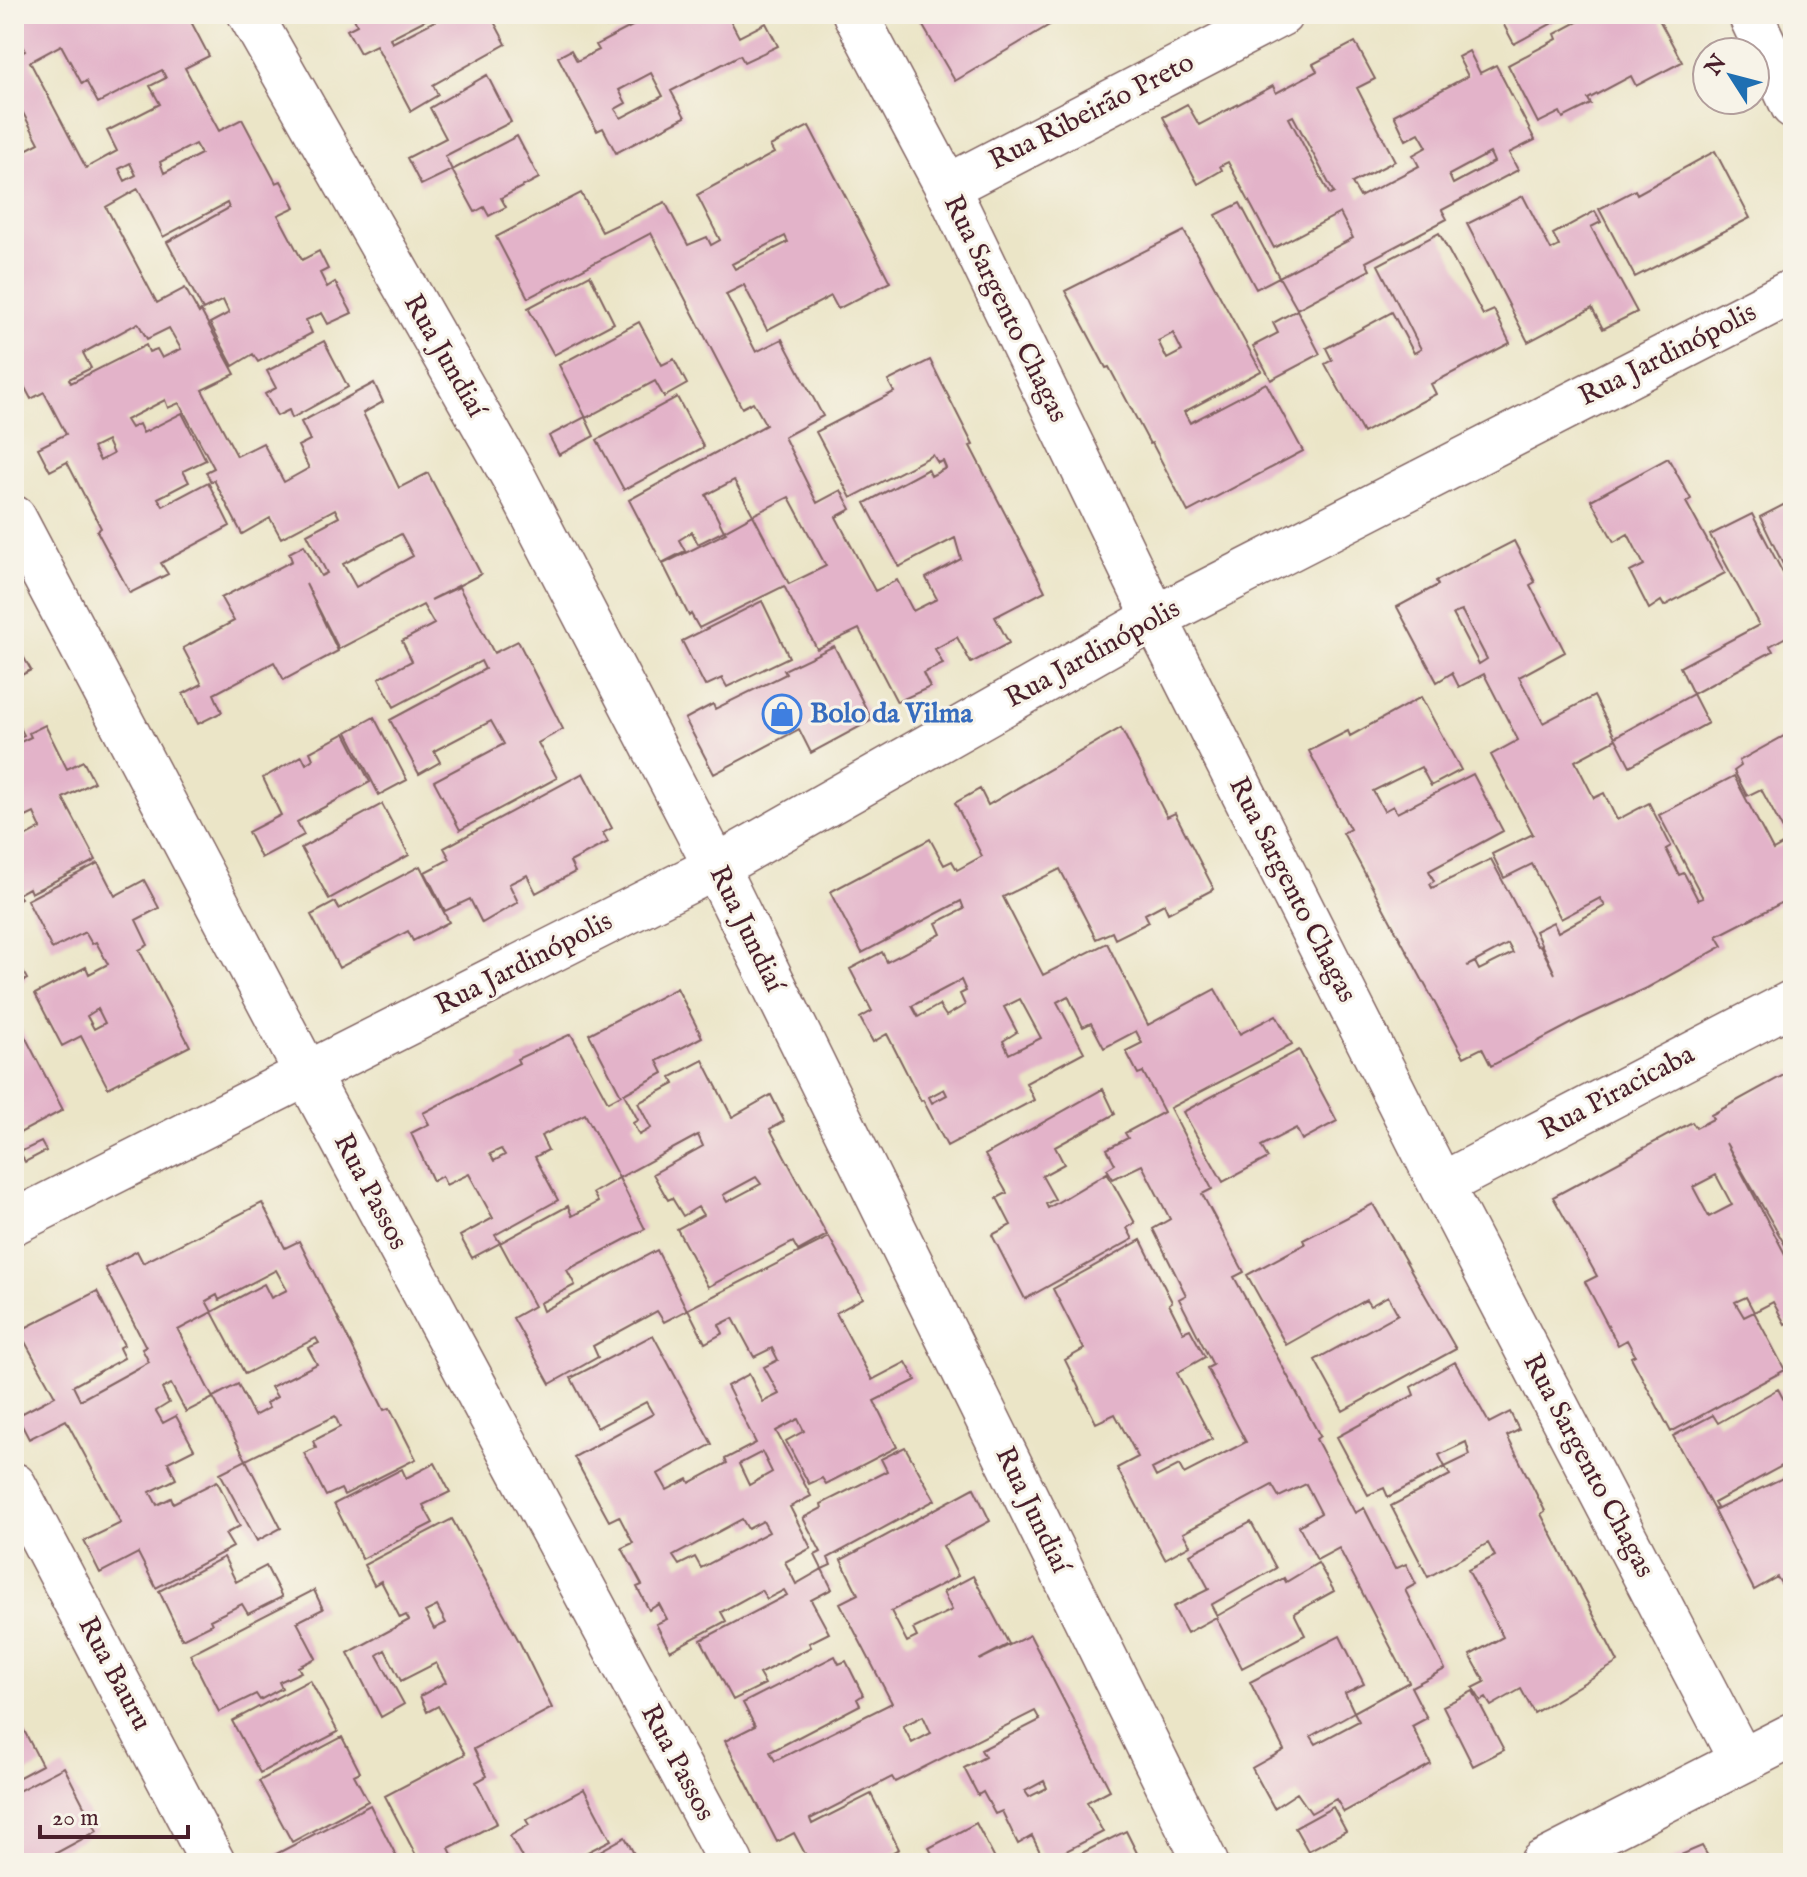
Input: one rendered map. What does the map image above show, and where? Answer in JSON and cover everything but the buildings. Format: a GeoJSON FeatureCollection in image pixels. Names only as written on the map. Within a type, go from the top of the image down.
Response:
{"type":"FeatureCollection","features":[{"type":"Feature","properties":{"kind":"street","name":"Rua Jundiaí"},"geometry":{"type":"LineString","coordinates":[[250,14],[513,476],[716,867],[1206,1863]]}},
{"type":"Feature","properties":{"kind":"street","name":"Rua Sargento Chagas"},"geometry":{"type":"LineString","coordinates":[[855,14],[947,187],[1155,618],[1441,1185],[1741,1760]]}},
{"type":"Feature","properties":{"kind":"street","name":"Rua Ribeirão Preto"},"geometry":{"type":"LineString","coordinates":[[947,187],[1281,14]]}},
{"type":"Feature","properties":{"kind":"street"},"geometry":{"type":"LineString","coordinates":[[1750,14],[1793,106]]}},
{"type":"Feature","properties":{"kind":"street","name":"Rua Jardinópolis"},"geometry":{"type":"LineString","coordinates":[[14,1222],[716,867],[1155,618],[1793,291]]}},
{"type":"Feature","properties":{"kind":"street","name":"Rua Passos"},"geometry":{"type":"LineString","coordinates":[[14,518],[307,1074],[731,1863]]}},
{"type":"Feature","properties":{"kind":"street","name":"Rua Piracicaba"},"geometry":{"type":"LineString","coordinates":[[1441,1185],[1793,1002]]}},
{"type":"Feature","properties":{"kind":"street","name":"Rua Bauru"},"geometry":{"type":"LineString","coordinates":[[14,1485],[213,1863]]}},
{"type":"Feature","properties":{"kind":"street"},"geometry":{"type":"LineString","coordinates":[[1542,1863],[1793,1735]]}},
{"type":"Feature","properties":{"kind":"place","name":"Bolo da Vilma"},"geometry":{"type":"Point","coordinates":[782,714]}}]}
